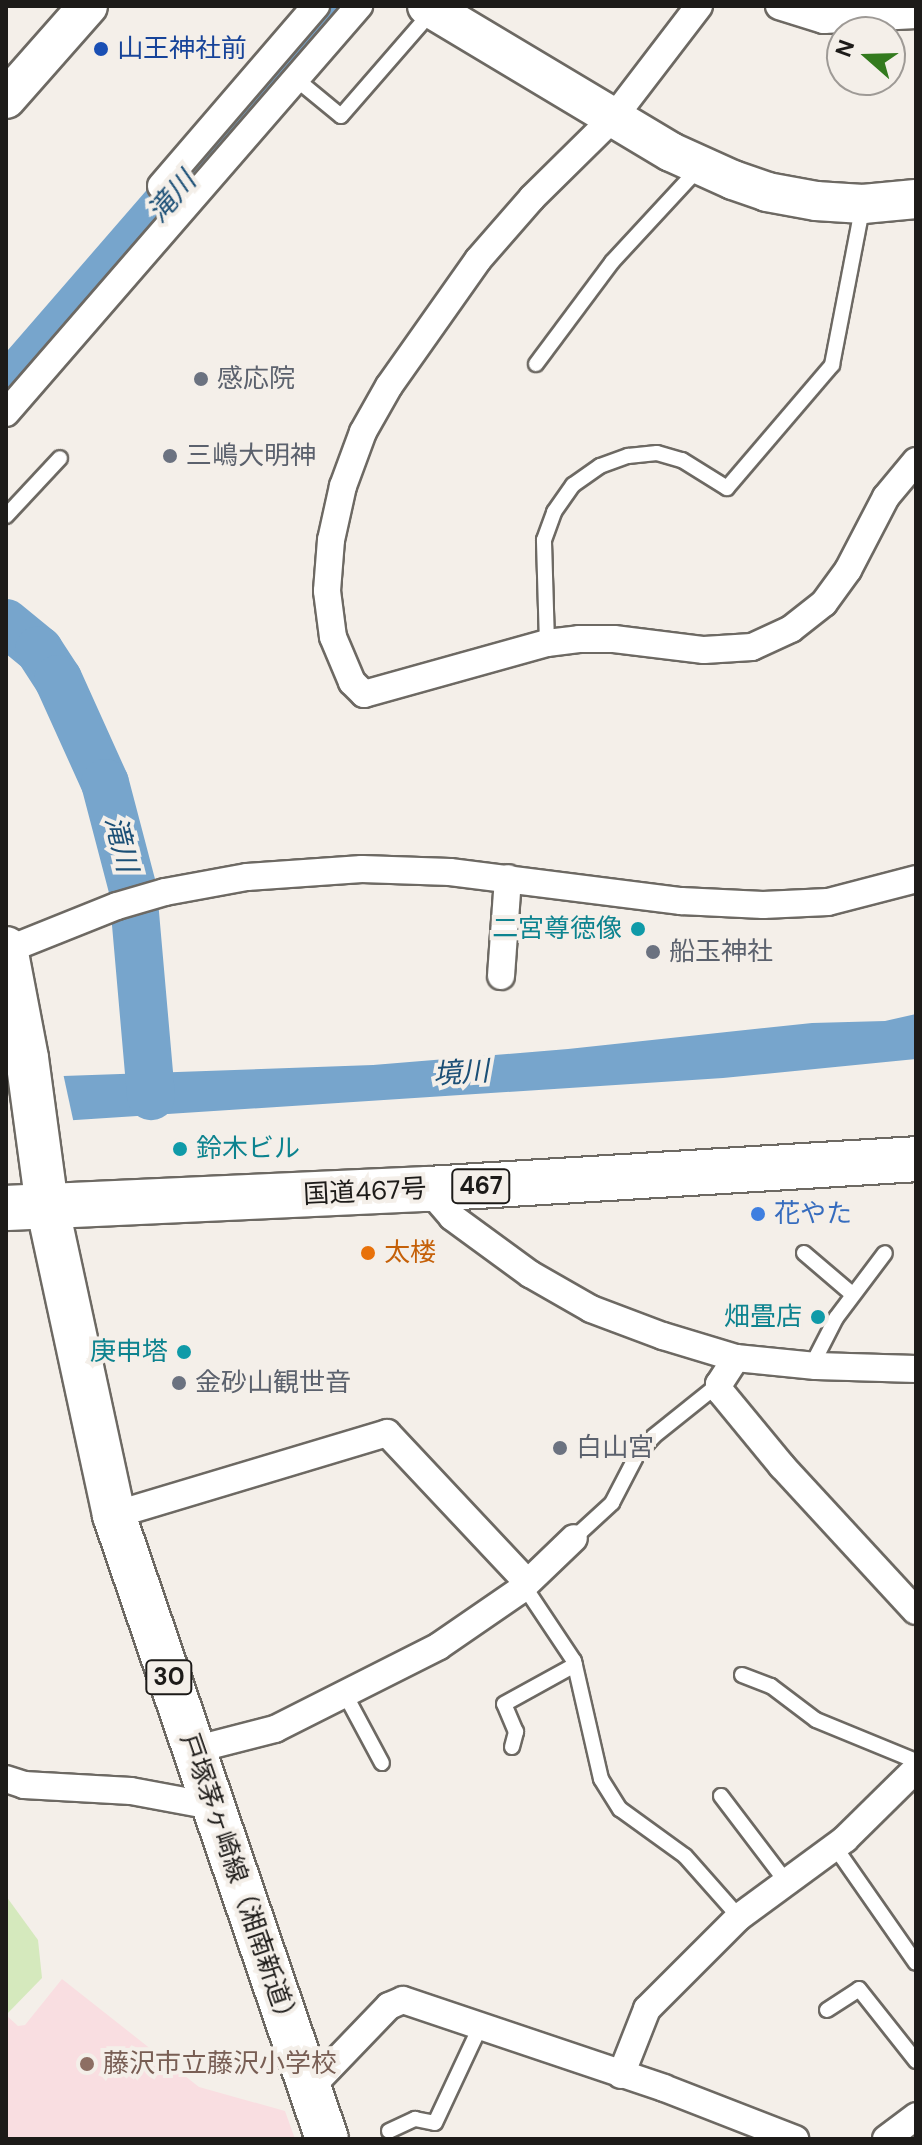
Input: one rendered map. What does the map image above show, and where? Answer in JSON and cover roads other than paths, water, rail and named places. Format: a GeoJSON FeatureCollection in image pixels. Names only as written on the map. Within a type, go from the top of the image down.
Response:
{"type":"FeatureCollection","features":[{"type":"Feature","properties":{"kind":"highway","name":"国道467号"},"geometry":{"type":"LineString","coordinates":[[26,1207],[428,1189],[916,1159]]}},
{"type":"Feature","properties":{"kind":"main road","name":"30"},"geometry":{"type":"LineString","coordinates":[[6,949],[27,1058],[38,1146],[26,1207]]}},
{"type":"Feature","properties":{"kind":"main road","name":"戸塚茅ヶ崎線（湘南新道）"},"geometry":{"type":"LineString","coordinates":[[26,1207],[114,1515],[327,2139]]}},
{"type":"Feature","properties":{"kind":"street"},"geometry":{"type":"LineString","coordinates":[[6,99],[88,6]]}},
{"type":"Feature","properties":{"kind":"street"},"geometry":{"type":"LineString","coordinates":[[161,186],[316,6]]}},
{"type":"Feature","properties":{"kind":"street"},"geometry":{"type":"LineString","coordinates":[[6,413],[359,6]]}},
{"type":"Feature","properties":{"kind":"street"},"geometry":{"type":"LineString","coordinates":[[699,6],[614,117],[532,198],[478,260],[389,386],[363,432],[348,473],[331,540],[327,591],[333,637],[352,682],[364,694],[547,643],[614,639],[716,650],[752,647],[791,629],[824,603],[848,570],[886,497],[916,461]]}},
{"type":"Feature","properties":{"kind":"street"},"geometry":{"type":"LineString","coordinates":[[779,6],[824,20],[916,15]]}},
{"type":"Feature","properties":{"kind":"street"},"geometry":{"type":"LineString","coordinates":[[430,8],[700,167],[779,195],[863,204],[916,199]]}},
{"type":"Feature","properties":{"kind":"street"},"geometry":{"type":"LineString","coordinates":[[6,949],[117,906],[223,880],[346,870],[403,870],[508,878],[681,901],[751,905],[828,902],[916,879]]}},
{"type":"Feature","properties":{"kind":"street"},"geometry":{"type":"LineString","coordinates":[[501,976],[508,878]]}},
{"type":"Feature","properties":{"kind":"street"},"geometry":{"type":"LineString","coordinates":[[428,1189],[452,1217],[530,1274],[591,1309],[663,1336],[736,1358],[916,1369]]}},
{"type":"Feature","properties":{"kind":"street"},"geometry":{"type":"LineString","coordinates":[[736,1358],[719,1384],[721,1392],[782,1466],[916,1611]]}},
{"type":"Feature","properties":{"kind":"street"},"geometry":{"type":"LineString","coordinates":[[114,1515],[387,1433],[525,1584]]}},
{"type":"Feature","properties":{"kind":"street"},"geometry":{"type":"LineString","coordinates":[[193,1750],[275,1729],[346,1696],[439,1646],[525,1584],[574,1538]]}},
{"type":"Feature","properties":{"kind":"street"},"geometry":{"type":"LineString","coordinates":[[621,2075],[647,2009],[739,1917],[835,1847],[916,1769]]}},
{"type":"Feature","properties":{"kind":"street"},"geometry":{"type":"LineString","coordinates":[[6,1779],[24,1785],[131,1791],[212,1806]]}},
{"type":"Feature","properties":{"kind":"street"},"geometry":{"type":"LineString","coordinates":[[311,2087],[389,2006],[403,2000],[795,2139]]}},
{"type":"Feature","properties":{"kind":"street"},"geometry":{"type":"LineString","coordinates":[[886,2139],[916,2116]]}},
{"type":"Feature","properties":{"kind":"lane"},"geometry":{"type":"LineString","coordinates":[[296,79],[341,116],[430,8]]}},
{"type":"Feature","properties":{"kind":"lane"},"geometry":{"type":"LineString","coordinates":[[536,364],[612,262],[700,167]]}},
{"type":"Feature","properties":{"kind":"lane"},"geometry":{"type":"LineString","coordinates":[[547,643],[544,540],[554,512],[573,485],[600,466],[628,456],[657,453],[682,460],[727,488],[832,365],[863,204]]}},
{"type":"Feature","properties":{"kind":"lane"},"geometry":{"type":"LineString","coordinates":[[6,516],[60,458]]}},
{"type":"Feature","properties":{"kind":"lane"},"geometry":{"type":"LineString","coordinates":[[804,1253],[852,1294]]}},
{"type":"Feature","properties":{"kind":"lane"},"geometry":{"type":"LineString","coordinates":[[812,1365],[852,1294],[885,1253]]}},
{"type":"Feature","properties":{"kind":"lane"},"geometry":{"type":"LineString","coordinates":[[574,1538],[612,1503],[637,1455],[654,1436],[719,1384]]}},
{"type":"Feature","properties":{"kind":"lane"},"geometry":{"type":"LineString","coordinates":[[525,1584],[575,1665],[601,1779],[620,1809],[685,1856],[739,1917]]}},
{"type":"Feature","properties":{"kind":"lane"},"geometry":{"type":"LineString","coordinates":[[512,1747],[516,1732],[504,1704],[575,1665]]}},
{"type":"Feature","properties":{"kind":"lane"},"geometry":{"type":"LineString","coordinates":[[742,1675],[771,1686],[816,1720],[916,1761]]}},
{"type":"Feature","properties":{"kind":"lane"},"geometry":{"type":"LineString","coordinates":[[346,1696],[382,1763]]}},
{"type":"Feature","properties":{"kind":"lane"},"geometry":{"type":"LineString","coordinates":[[721,1796],[787,1883]]}},
{"type":"Feature","properties":{"kind":"lane"},"geometry":{"type":"LineString","coordinates":[[835,1847],[916,1963]]}},
{"type":"Feature","properties":{"kind":"lane"},"geometry":{"type":"LineString","coordinates":[[827,2010],[859,1989],[916,2061]]}},
{"type":"Feature","properties":{"kind":"lane"},"geometry":{"type":"LineString","coordinates":[[389,2131],[415,2119],[435,2123],[480,2027]]}},
{"type":"Feature","properties":{"kind":"water","name":"境川"},"geometry":{"type":"Polygon","coordinates":[[[916,1014],[916,1059],[723,1078],[45,1122],[6,1131],[6,1078],[373,1065],[568,1049],[812,1023],[885,1021],[916,1014]]]}},
{"type":"Feature","properties":{"kind":"waterway","name":"滝川"},"geometry":{"type":"LineString","coordinates":[[6,389],[338,6]]}},
{"type":"Feature","properties":{"kind":"waterway","name":"滝川"},"geometry":{"type":"LineString","coordinates":[[6,623],[39,650],[58,679],[105,783],[133,890],[151,1096]]}},
{"type":"Feature","properties":{"kind":"place","name":"山王神社前"},"geometry":{"type":"Point","coordinates":[101,49]}},
{"type":"Feature","properties":{"kind":"place","name":"感応院"},"geometry":{"type":"Point","coordinates":[201,379]}},
{"type":"Feature","properties":{"kind":"place","name":"三嶋大明神"},"geometry":{"type":"Point","coordinates":[170,456]}},
{"type":"Feature","properties":{"kind":"place","name":"二宮尊徳像"},"geometry":{"type":"Point","coordinates":[638,929]}},
{"type":"Feature","properties":{"kind":"place","name":"船玉神社"},"geometry":{"type":"Point","coordinates":[653,952]}},
{"type":"Feature","properties":{"kind":"place","name":"鈴木ビル"},"geometry":{"type":"Point","coordinates":[180,1149]}},
{"type":"Feature","properties":{"kind":"place","name":"花やた"},"geometry":{"type":"Point","coordinates":[758,1214]}},
{"type":"Feature","properties":{"kind":"place","name":"太楼"},"geometry":{"type":"Point","coordinates":[368,1253]}},
{"type":"Feature","properties":{"kind":"place","name":"畑畳店"},"geometry":{"type":"Point","coordinates":[818,1317]}},
{"type":"Feature","properties":{"kind":"place","name":"庚申塔"},"geometry":{"type":"Point","coordinates":[184,1352]}},
{"type":"Feature","properties":{"kind":"place","name":"金砂山観世音"},"geometry":{"type":"Point","coordinates":[179,1383]}},
{"type":"Feature","properties":{"kind":"place","name":"白山宮"},"geometry":{"type":"Point","coordinates":[560,1448]}},
{"type":"Feature","properties":{"kind":"place","name":"藤沢市立藤沢小学校"},"geometry":{"type":"Point","coordinates":[87,2064]}}]}
